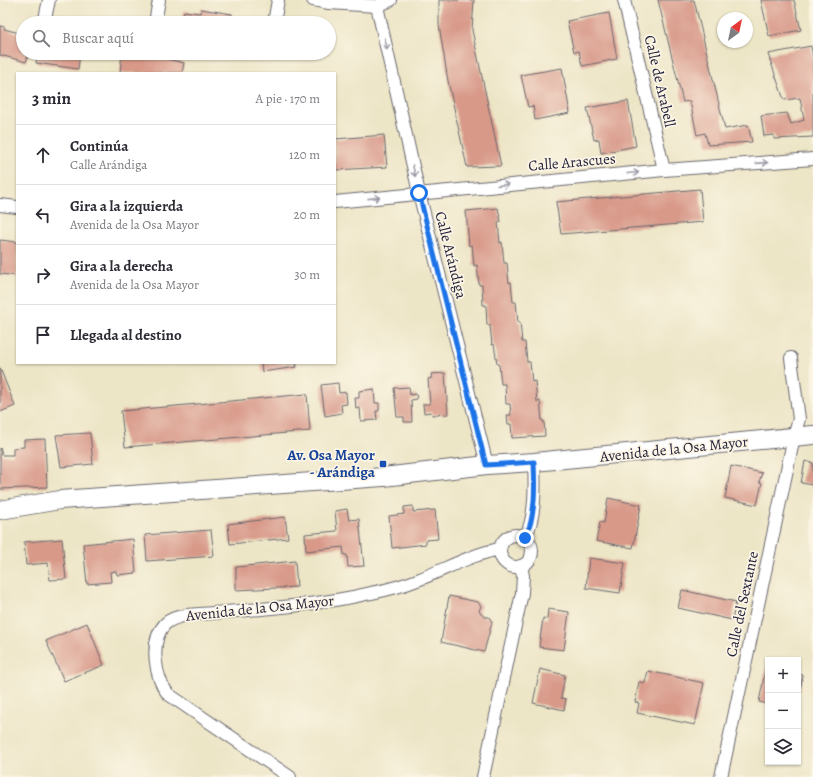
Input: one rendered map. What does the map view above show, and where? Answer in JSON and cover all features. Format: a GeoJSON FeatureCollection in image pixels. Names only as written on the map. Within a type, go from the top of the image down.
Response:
{"type":"FeatureCollection","features":[{"type":"Feature","properties":{"kind":"main road","name":"Avenida de la Osa Mayor"},"geometry":{"type":"LineString","coordinates":[[0,510],[60,500],[383,477],[486,465],[534,462],[813,435]]}},
{"type":"Feature","properties":{"kind":"street"},"geometry":{"type":"LineString","coordinates":[[46,16],[49,0]]}},
{"type":"Feature","properties":{"kind":"street"},"geometry":{"type":"LineString","coordinates":[[156,16],[159,0]]}},
{"type":"Feature","properties":{"kind":"street"},"geometry":{"type":"LineString","coordinates":[[275,16],[278,0]]}},
{"type":"Feature","properties":{"kind":"street"},"geometry":{"type":"LineString","coordinates":[[313,0],[377,6],[391,0]]}},
{"type":"Feature","properties":{"kind":"street","name":"Calle de Arabell"},"geometry":{"type":"LineString","coordinates":[[624,0],[664,170]]}},
{"type":"Feature","properties":{"kind":"street","name":"Calle Arándiga"},"geometry":{"type":"LineString","coordinates":[[377,6],[419,193],[486,465]]}},
{"type":"Feature","properties":{"kind":"street","name":"Calle Arascues"},"geometry":{"type":"LineString","coordinates":[[336,202],[664,170],[813,159]]}},
{"type":"Feature","properties":{"kind":"street"},"geometry":{"type":"LineString","coordinates":[[0,205],[16,207]]}},
{"type":"Feature","properties":{"kind":"street","name":"Calle del Sextante"},"geometry":{"type":"LineString","coordinates":[[721,777],[799,419],[791,358]]}},
{"type":"Feature","properties":{"kind":"street"},"geometry":{"type":"LineString","coordinates":[[525,538],[530,529],[535,481],[534,462]]}},
{"type":"Feature","properties":{"kind":"street"},"geometry":{"type":"LineString","coordinates":[[509,536],[520,536],[525,538],[531,546],[532,551],[529,560],[521,566],[510,566],[506,564],[502,560],[500,549],[501,544],[509,536]]}},
{"type":"Feature","properties":{"kind":"street","name":"Avenida de la Osa Mayor"},"geometry":{"type":"LineString","coordinates":[[290,777],[168,694],[163,687],[159,675],[156,655],[158,634],[165,624],[172,619],[187,615],[318,602],[371,593],[419,580],[470,558],[489,551],[500,549]]}},
{"type":"Feature","properties":{"kind":"street"},"geometry":{"type":"LineString","coordinates":[[483,777],[522,593],[523,576],[521,566]]}},
{"type":"Feature","properties":{"kind":"building"},"geometry":{"type":"Polygon","coordinates":[[[439,0],[474,0],[472,30],[501,166],[467,167],[448,81],[439,25],[439,0]]]}},
{"type":"Feature","properties":{"kind":"building"},"geometry":{"type":"Polygon","coordinates":[[[658,0],[694,0],[725,129],[748,125],[752,142],[708,145],[705,133],[697,135],[690,101],[683,102],[658,0]]]}},
{"type":"Feature","properties":{"kind":"building"},"geometry":{"type":"Polygon","coordinates":[[[761,0],[794,0],[801,30],[769,36],[761,0]]]}},
{"type":"Feature","properties":{"kind":"building"},"geometry":{"type":"Polygon","coordinates":[[[201,9],[232,14],[232,16],[183,16],[184,11],[200,13],[201,9]]]}},
{"type":"Feature","properties":{"kind":"building"},"geometry":{"type":"Polygon","coordinates":[[[609,13],[617,59],[582,66],[579,51],[574,52],[567,21],[609,13]]]}},
{"type":"Feature","properties":{"kind":"building"},"geometry":{"type":"Polygon","coordinates":[[[0,26],[5,27],[4,29],[16,32],[16,59],[0,55],[0,26]]]}},
{"type":"Feature","properties":{"kind":"building"},"geometry":{"type":"Polygon","coordinates":[[[811,46],[813,58],[813,137],[774,139],[774,135],[764,136],[761,116],[787,113],[791,124],[804,120],[800,98],[784,100],[768,54],[811,46]]]}},
{"type":"Feature","properties":{"kind":"building"},"geometry":{"type":"Polygon","coordinates":[[[37,60],[79,60],[78,69],[36,63],[37,60]]]}},
{"type":"Feature","properties":{"kind":"building"},"geometry":{"type":"Polygon","coordinates":[[[121,60],[171,60],[184,63],[182,72],[120,72],[121,60]]]}},
{"type":"Feature","properties":{"kind":"building"},"geometry":{"type":"Polygon","coordinates":[[[562,68],[570,113],[535,120],[533,106],[528,107],[521,75],[562,68]]]}},
{"type":"Feature","properties":{"kind":"building"},"geometry":{"type":"Polygon","coordinates":[[[628,101],[636,146],[601,153],[599,139],[594,140],[587,108],[628,101]]]}},
{"type":"Feature","properties":{"kind":"building"},"geometry":{"type":"Polygon","coordinates":[[[384,135],[387,167],[336,170],[336,139],[384,135]]]}},
{"type":"Feature","properties":{"kind":"building"},"geometry":{"type":"Polygon","coordinates":[[[700,189],[703,222],[561,234],[556,202],[700,189]]]}},
{"type":"Feature","properties":{"kind":"building"},"geometry":{"type":"Polygon","coordinates":[[[498,208],[501,222],[498,222],[500,243],[502,242],[504,263],[507,263],[513,302],[516,302],[518,322],[520,322],[522,342],[525,342],[527,362],[530,362],[532,382],[535,381],[537,402],[540,401],[545,436],[512,438],[511,424],[508,424],[507,415],[511,415],[510,404],[506,404],[505,384],[501,384],[499,365],[497,364],[494,344],[492,345],[490,325],[487,325],[486,305],[483,305],[482,285],[479,285],[477,265],[474,266],[472,245],[469,246],[466,211],[498,208]]]}},
{"type":"Feature","properties":{"kind":"building"},"geometry":{"type":"Polygon","coordinates":[[[0,240],[16,242],[16,276],[0,274],[0,240]]]}},
{"type":"Feature","properties":{"kind":"building"},"geometry":{"type":"Polygon","coordinates":[[[261,364],[296,364],[297,367],[262,372],[261,364]]]}},
{"type":"Feature","properties":{"kind":"building"},"geometry":{"type":"Polygon","coordinates":[[[0,368],[15,406],[0,412],[0,368]]]}},
{"type":"Feature","properties":{"kind":"building"},"geometry":{"type":"Polygon","coordinates":[[[445,373],[448,414],[432,415],[431,412],[424,413],[423,404],[430,404],[428,379],[432,378],[431,374],[445,373]]]}},
{"type":"Feature","properties":{"kind":"building"},"geometry":{"type":"Polygon","coordinates":[[[338,383],[339,393],[346,392],[347,404],[341,405],[342,413],[325,416],[321,385],[338,383]]]}},
{"type":"Feature","properties":{"kind":"building"},"geometry":{"type":"Polygon","coordinates":[[[409,387],[410,395],[416,394],[417,399],[411,400],[412,422],[404,422],[404,417],[397,417],[394,388],[409,387]]]}},
{"type":"Feature","properties":{"kind":"building"},"geometry":{"type":"Polygon","coordinates":[[[374,389],[375,403],[379,403],[379,411],[376,411],[377,420],[361,421],[360,408],[356,409],[355,398],[359,398],[359,391],[374,389]]]}},
{"type":"Feature","properties":{"kind":"building"},"geometry":{"type":"Polygon","coordinates":[[[307,394],[310,431],[125,447],[121,411],[307,394]]]}},
{"type":"Feature","properties":{"kind":"building"},"geometry":{"type":"Polygon","coordinates":[[[90,433],[93,464],[61,467],[56,435],[90,433]]]}},
{"type":"Feature","properties":{"kind":"building"},"geometry":{"type":"Polygon","coordinates":[[[45,439],[47,487],[0,489],[0,448],[2,455],[13,455],[13,448],[24,447],[24,440],[45,439]]]}},
{"type":"Feature","properties":{"kind":"building"},"geometry":{"type":"Polygon","coordinates":[[[805,461],[813,463],[813,485],[801,483],[805,461]]]}},
{"type":"Feature","properties":{"kind":"building"},"geometry":{"type":"Polygon","coordinates":[[[731,466],[762,473],[759,482],[762,483],[757,505],[725,498],[731,466]]]}},
{"type":"Feature","properties":{"kind":"building"},"geometry":{"type":"Polygon","coordinates":[[[608,498],[641,505],[633,548],[596,541],[600,522],[604,523],[608,498]]]}},
{"type":"Feature","properties":{"kind":"building"},"geometry":{"type":"Polygon","coordinates":[[[413,506],[413,512],[435,510],[438,539],[426,540],[426,544],[392,548],[389,516],[404,514],[404,507],[413,506]]]}},
{"type":"Feature","properties":{"kind":"building"},"geometry":{"type":"Polygon","coordinates":[[[347,509],[349,520],[359,519],[364,566],[348,567],[347,555],[344,555],[343,547],[306,551],[305,534],[337,531],[335,511],[347,509]]]}},
{"type":"Feature","properties":{"kind":"building"},"geometry":{"type":"Polygon","coordinates":[[[285,517],[288,538],[230,544],[228,524],[285,517]]]}},
{"type":"Feature","properties":{"kind":"building"},"geometry":{"type":"Polygon","coordinates":[[[211,530],[214,556],[147,561],[145,535],[211,530]]]}},
{"type":"Feature","properties":{"kind":"building"},"geometry":{"type":"Polygon","coordinates":[[[62,539],[66,579],[50,580],[48,563],[26,565],[24,542],[62,539]]]}},
{"type":"Feature","properties":{"kind":"building"},"geometry":{"type":"Polygon","coordinates":[[[133,539],[136,573],[117,575],[116,571],[110,572],[111,582],[87,584],[83,544],[133,539]]]}},
{"type":"Feature","properties":{"kind":"building"},"geometry":{"type":"Polygon","coordinates":[[[589,558],[625,563],[620,593],[586,588],[589,558]]]}},
{"type":"Feature","properties":{"kind":"building"},"geometry":{"type":"Polygon","coordinates":[[[295,561],[297,587],[236,590],[236,567],[295,561]]]}},
{"type":"Feature","properties":{"kind":"building"},"geometry":{"type":"Polygon","coordinates":[[[682,590],[736,602],[732,620],[678,608],[682,590]]]}},
{"type":"Feature","properties":{"kind":"building"},"geometry":{"type":"Polygon","coordinates":[[[449,596],[478,602],[481,606],[479,611],[484,617],[489,617],[492,622],[484,652],[441,642],[449,596]]]}},
{"type":"Feature","properties":{"kind":"building"},"geometry":{"type":"Polygon","coordinates":[[[548,609],[569,612],[564,650],[539,647],[543,618],[547,619],[548,609]]]}},
{"type":"Feature","properties":{"kind":"building"},"geometry":{"type":"Polygon","coordinates":[[[87,623],[104,665],[64,681],[46,641],[87,623]]]}},
{"type":"Feature","properties":{"kind":"building"},"geometry":{"type":"Polygon","coordinates":[[[540,669],[565,675],[561,698],[566,699],[564,710],[533,703],[540,669]]]}},
{"type":"Feature","properties":{"kind":"building"},"geometry":{"type":"Polygon","coordinates":[[[648,671],[704,683],[695,725],[637,713],[639,703],[635,702],[639,682],[645,683],[648,671]]]}},
{"type":"Feature","properties":{"kind":"building"},"geometry":{"type":"Polygon","coordinates":[[[765,672],[765,703],[759,702],[765,672]]]}},
{"type":"Feature","properties":{"kind":"building"},"geometry":{"type":"Polygon","coordinates":[[[801,675],[803,675],[801,685],[801,675]]]}},
{"type":"Feature","properties":{"kind":"place","name":"Av. Osa Mayor - Arándiga"},"geometry":{"type":"Point","coordinates":[383,464]}},
{"type":"Feature","properties":{"kind":"route"},"geometry":{"type":"LineString","coordinates":[[419,193],[486,465],[534,462],[535,481],[530,529],[525,538]]}}]}
